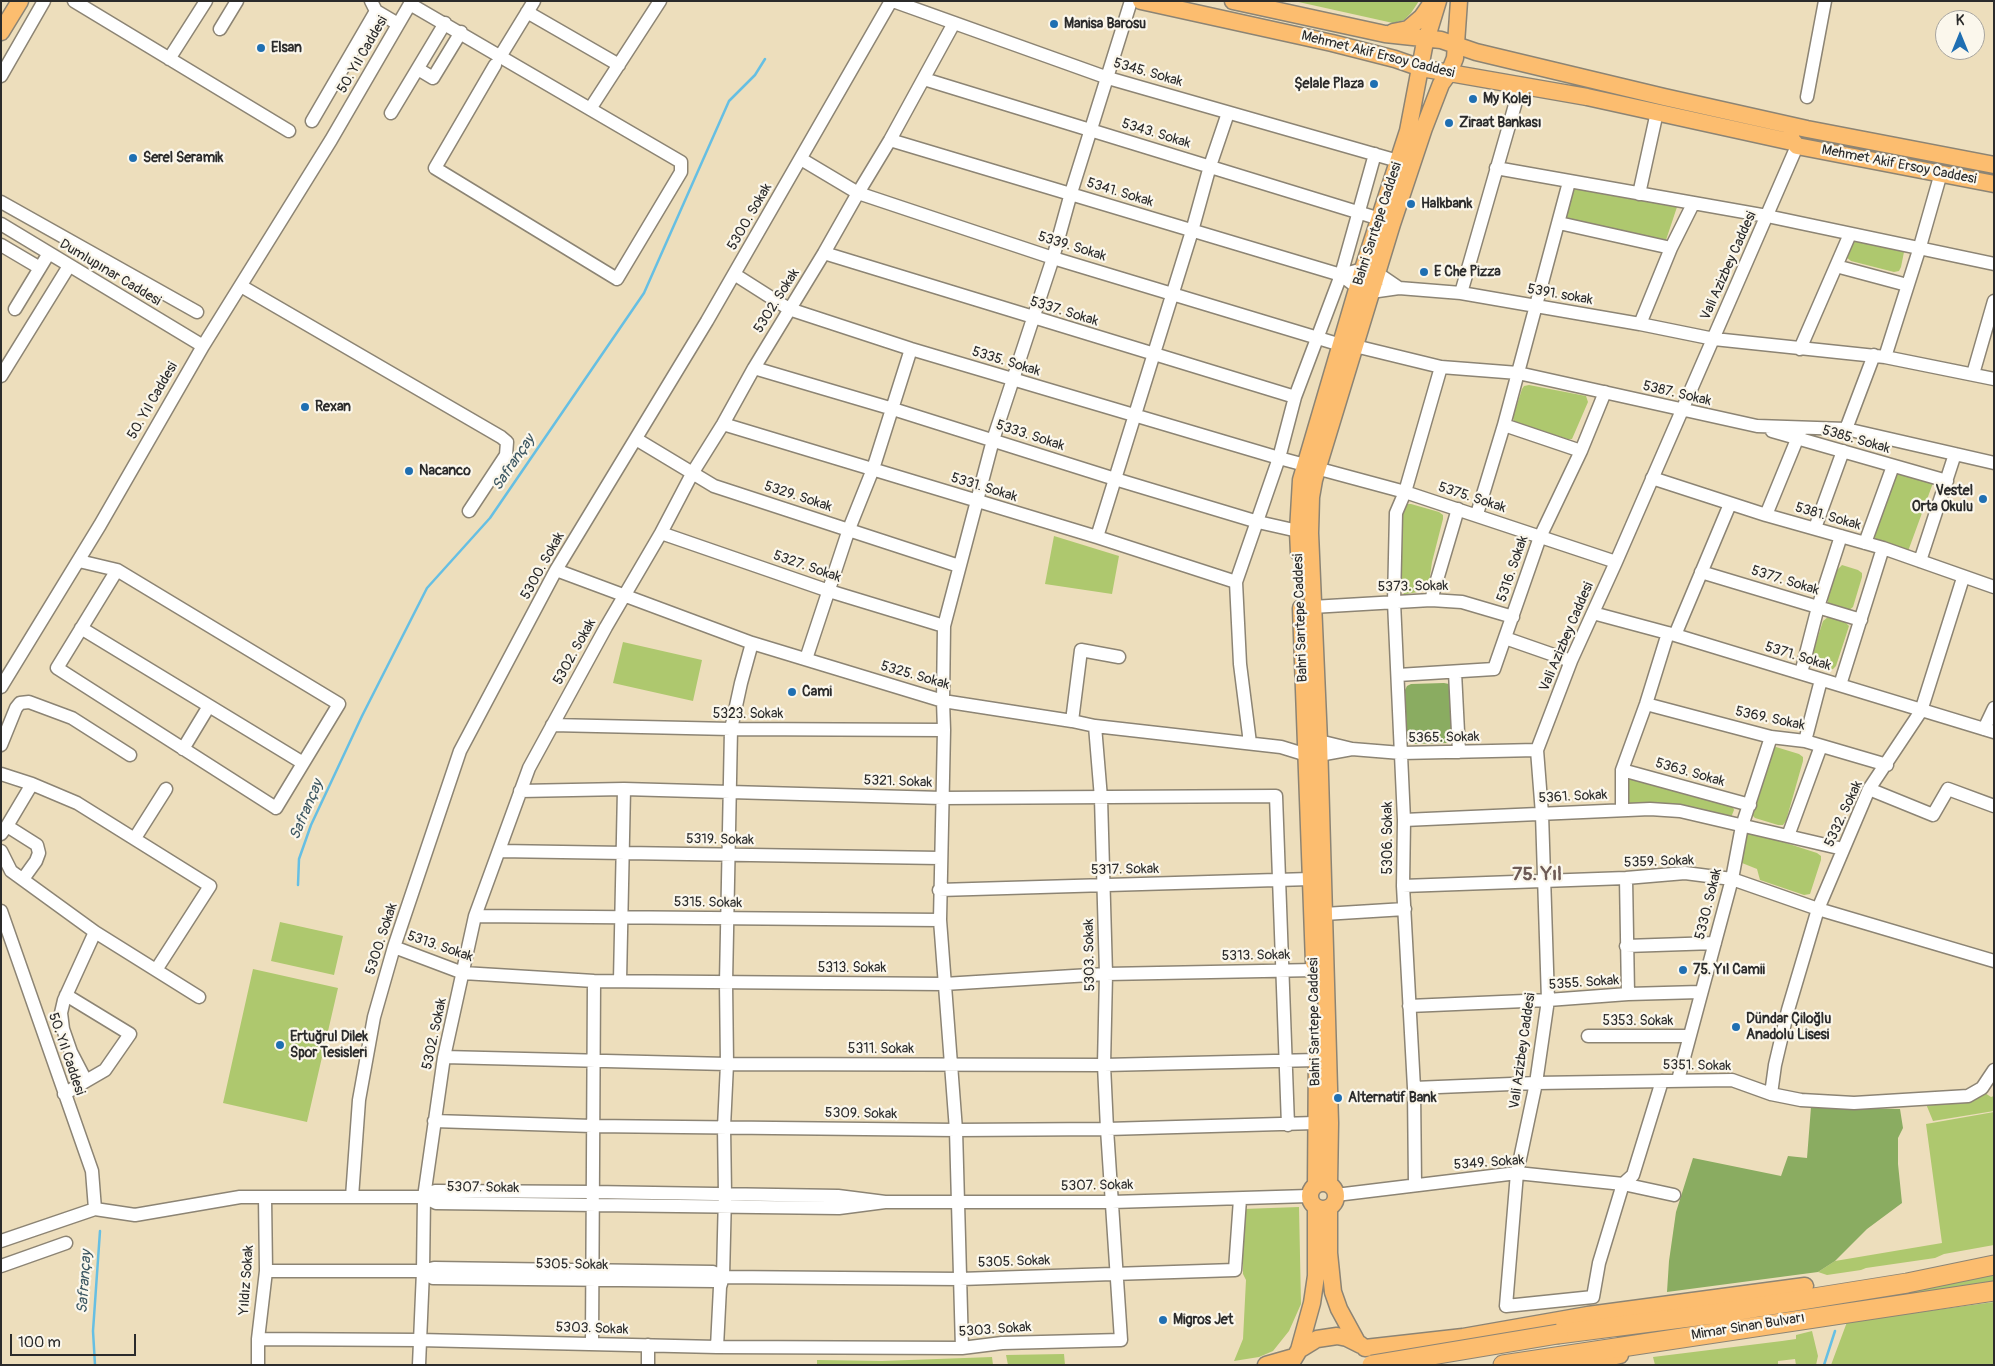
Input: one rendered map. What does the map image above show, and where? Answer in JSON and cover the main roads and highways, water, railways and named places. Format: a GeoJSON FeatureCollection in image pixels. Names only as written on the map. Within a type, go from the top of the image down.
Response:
{"type":"FeatureCollection","features":[{"type":"Feature","properties":{"kind":"highway"},"geometry":{"type":"LineString","coordinates":[[1588,1329],[1805,1286],[1994,1258]]}},
{"type":"Feature","properties":{"kind":"highway","name":"Mimar Sinan Bulvarı"},"geometry":{"type":"LineString","coordinates":[[1364,1352],[1558,1334],[1730,1311],[1907,1283],[1994,1265]]}},
{"type":"Feature","properties":{"kind":"highway","name":"Mimar Sinan Bulvarı"},"geometry":{"type":"LineString","coordinates":[[1503,1365],[1575,1360],[1726,1331],[1994,1291]]}},
{"type":"Feature","properties":{"kind":"main road"},"geometry":{"type":"LineString","coordinates":[[1,32],[20,1]]}},
{"type":"Feature","properties":{"kind":"main road","name":"Mehmet Akif Ersoy Caddesi"},"geometry":{"type":"LineString","coordinates":[[1141,1],[1317,40],[1395,59],[1421,68],[1521,84],[1657,112],[1798,145],[1994,184]]}},
{"type":"Feature","properties":{"kind":"main road","name":"Mehmet Akif Ersoy Caddesi"},"geometry":{"type":"LineString","coordinates":[[1233,1],[1385,34],[1442,40],[1476,52],[1664,97],[1803,128],[1994,165]]}},
{"type":"Feature","properties":{"kind":"main road"},"geometry":{"type":"LineString","coordinates":[[1385,34],[1408,29],[1422,17],[1433,1]]}},
{"type":"Feature","properties":{"kind":"main road","name":"Bahri Sarıtepe Caddesi"},"geometry":{"type":"LineString","coordinates":[[1370,271],[1380,219],[1412,116],[1424,47],[1438,1]]}},
{"type":"Feature","properties":{"kind":"main road"},"geometry":{"type":"LineString","coordinates":[[1459,1],[1464,36],[1476,52]]}},
{"type":"Feature","properties":{"kind":"main road","name":"Bahri Sarıtepe Caddesi"},"geometry":{"type":"LineString","coordinates":[[1378,1365],[1364,1352],[1339,1309],[1333,1292],[1315,1123],[1317,1060],[1310,879],[1312,607],[1310,517],[1312,467],[1370,271],[1441,84],[1449,73],[1455,58],[1459,1]]}},
{"type":"Feature","properties":{"kind":"main road"},"geometry":{"type":"LineString","coordinates":[[1798,145],[1791,132],[1803,128]]}},
{"type":"Feature","properties":{"kind":"main road","name":"Bahri Sarıtepe Caddesi"},"geometry":{"type":"LineString","coordinates":[[1294,1357],[1312,1303],[1330,1124],[1324,914],[1298,531],[1301,480],[1312,467]]}},
{"type":"Feature","properties":{"kind":"main road"},"geometry":{"type":"LineString","coordinates":[[1266,1365],[1294,1357],[1308,1343],[1327,1336],[1347,1338],[1364,1352],[1588,1315],[1805,1286]]}},
{"type":"Feature","properties":{"kind":"waterway","name":"Safrançay"},"geometry":{"type":"LineString","coordinates":[[298,885],[299,859],[311,825],[362,716],[427,588],[490,518],[644,293],[729,101],[755,75],[765,59]]}},
{"type":"Feature","properties":{"kind":"waterway","name":"Safrançay"},"geometry":{"type":"LineString","coordinates":[[95,1365],[93,1331],[100,1231]]}},
{"type":"Feature","properties":{"kind":"waterway"},"geometry":{"type":"LineString","coordinates":[[1824,1365],[1835,1331]]}},
{"type":"Feature","properties":{"kind":"place","name":"Manisa Barosu"},"geometry":{"type":"Point","coordinates":[1054,24]}},
{"type":"Feature","properties":{"kind":"place","name":"Elsan"},"geometry":{"type":"Point","coordinates":[261,48]}},
{"type":"Feature","properties":{"kind":"place","name":"Şelale Plaza"},"geometry":{"type":"Point","coordinates":[1374,84]}},
{"type":"Feature","properties":{"kind":"place","name":"My Kolej"},"geometry":{"type":"Point","coordinates":[1473,99]}},
{"type":"Feature","properties":{"kind":"place","name":"Ziraat Bankası"},"geometry":{"type":"Point","coordinates":[1449,123]}},
{"type":"Feature","properties":{"kind":"place","name":"Serel Seramik"},"geometry":{"type":"Point","coordinates":[133,158]}},
{"type":"Feature","properties":{"kind":"place","name":"Halkbank"},"geometry":{"type":"Point","coordinates":[1411,204]}},
{"type":"Feature","properties":{"kind":"place","name":"E Che Pizza"},"geometry":{"type":"Point","coordinates":[1424,272]}},
{"type":"Feature","properties":{"kind":"place","name":"Rexan"},"geometry":{"type":"Point","coordinates":[305,407]}},
{"type":"Feature","properties":{"kind":"place","name":"Nacanco"},"geometry":{"type":"Point","coordinates":[409,471]}},
{"type":"Feature","properties":{"kind":"place","name":"Vestel Orta Okulu"},"geometry":{"type":"Point","coordinates":[1983,499]}},
{"type":"Feature","properties":{"kind":"place","name":"Cami"},"geometry":{"type":"Point","coordinates":[792,692]}},
{"type":"Feature","properties":{"kind":"place","name":"75. Yıl Camii"},"geometry":{"type":"Point","coordinates":[1683,970]}},
{"type":"Feature","properties":{"kind":"place","name":"Dündar Çiloğlu Anadolu Lisesi"},"geometry":{"type":"Point","coordinates":[1736,1027]}},
{"type":"Feature","properties":{"kind":"place","name":"Ertuğrul Dilek Spor Tesisleri"},"geometry":{"type":"Point","coordinates":[280,1045]}},
{"type":"Feature","properties":{"kind":"place","name":"Alternatif Bank"},"geometry":{"type":"Point","coordinates":[1338,1098]}},
{"type":"Feature","properties":{"kind":"place","name":"Migros Jet"},"geometry":{"type":"Point","coordinates":[1163,1320]}},
{"type":"Feature","properties":{"kind":"district","name":"75. Yıl"},"geometry":{"type":"Point","coordinates":[1537,875]}}]}
